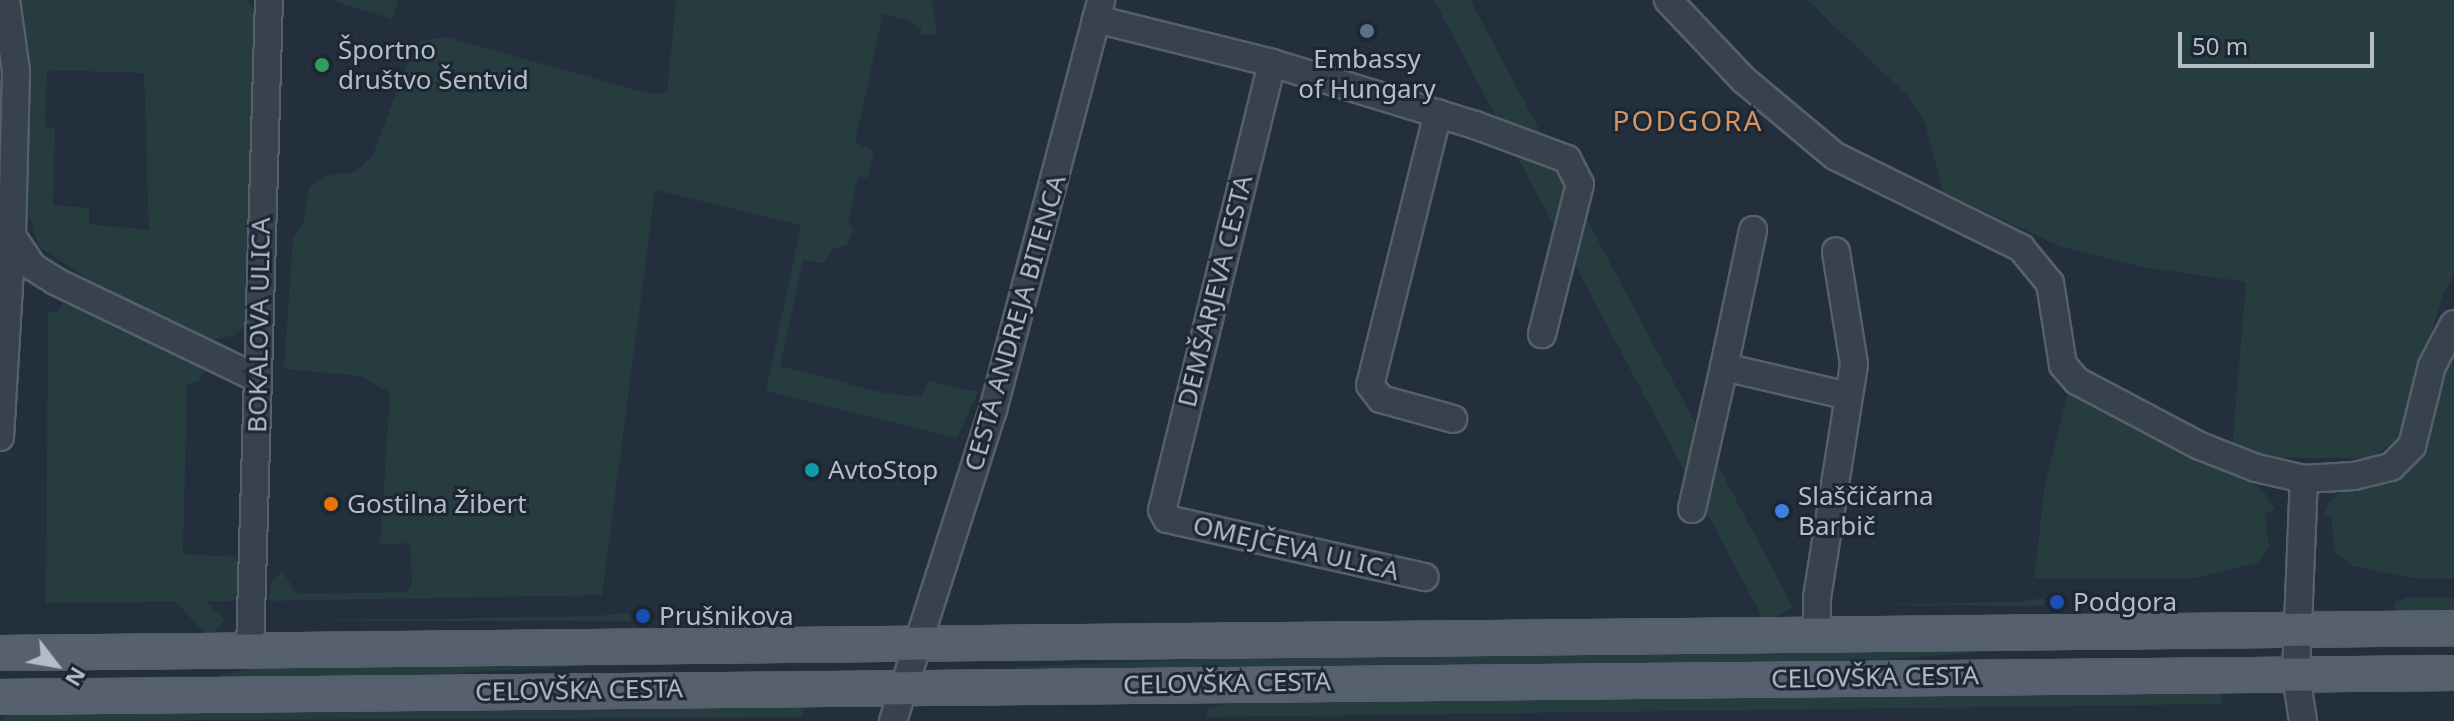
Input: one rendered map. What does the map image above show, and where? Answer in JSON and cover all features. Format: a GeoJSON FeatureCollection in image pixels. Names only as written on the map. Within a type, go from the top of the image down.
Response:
{"type":"FeatureCollection","features":[{"type":"Feature","properties":{"kind":"main road","name":"CELOVŠKA CESTA"},"geometry":{"type":"LineString","coordinates":[[0,653],[2454,628]]}},
{"type":"Feature","properties":{"kind":"main road","name":"CELOVŠKA CESTA"},"geometry":{"type":"LineString","coordinates":[[0,697],[2454,673]]}},
{"type":"Feature","properties":{"kind":"street"},"geometry":{"type":"LineString","coordinates":[[0,437],[12,236],[16,71],[6,0]]}},
{"type":"Feature","properties":{"kind":"street","name":"BOKALOVA ULICA"},"geometry":{"type":"LineString","coordinates":[[250,650],[269,0]]}},
{"type":"Feature","properties":{"kind":"street"},"geometry":{"type":"LineString","coordinates":[[1668,0],[1744,80],[1835,156],[2021,248],[2050,283],[2063,365],[2077,381],[2200,446],[2256,468],[2304,479],[2354,476],[2405,458],[2432,366],[2454,324]]}},
{"type":"Feature","properties":{"kind":"street"},"geometry":{"type":"LineString","coordinates":[[1099,10],[1438,113],[1567,159],[1580,184],[1542,334]]}},
{"type":"Feature","properties":{"kind":"street","name":"CESTA ANDREJA BITENCA"},"geometry":{"type":"LineString","coordinates":[[893,721],[900,689],[922,643],[993,410],[1099,10]]}},
{"type":"Feature","properties":{"kind":"street","name":"DEMŠARJEVA CESTA"},"geometry":{"type":"LineString","coordinates":[[1167,519],[1162,510],[1272,63]]}},
{"type":"Feature","properties":{"kind":"street"},"geometry":{"type":"LineString","coordinates":[[1438,113],[1370,385],[1381,399],[1453,419]]}},
{"type":"Feature","properties":{"kind":"street"},"geometry":{"type":"LineString","coordinates":[[1692,509],[1753,230]]}},
{"type":"Feature","properties":{"kind":"street"},"geometry":{"type":"LineString","coordinates":[[12,236],[33,267],[55,281],[257,378]]}},
{"type":"Feature","properties":{"kind":"street"},"geometry":{"type":"LineString","coordinates":[[1817,634],[1819,585],[1854,364],[1836,251]]}},
{"type":"Feature","properties":{"kind":"street"},"geometry":{"type":"LineString","coordinates":[[1724,367],[1849,396]]}},
{"type":"Feature","properties":{"kind":"street"},"geometry":{"type":"LineString","coordinates":[[2303,721],[2296,675],[2304,479]]}},
{"type":"Feature","properties":{"kind":"street","name":"OMEJČEVA ULICA"},"geometry":{"type":"LineString","coordinates":[[1167,519],[1425,577]]}},
{"type":"Feature","properties":{"kind":"green space"},"geometry":{"type":"Polygon","coordinates":[[[20,0],[248,0],[256,12],[250,320],[233,336],[212,339],[111,294],[38,246],[24,198],[27,51],[20,0]],[[47,70],[45,126],[55,128],[53,205],[89,208],[89,224],[149,230],[144,73],[47,70]]]}},
{"type":"Feature","properties":{"kind":"green space"},"geometry":{"type":"Polygon","coordinates":[[[330,0],[398,0],[392,19],[330,0]]]}},
{"type":"Feature","properties":{"kind":"green space"},"geometry":{"type":"Polygon","coordinates":[[[676,0],[932,0],[937,35],[921,35],[921,28],[909,21],[883,14],[855,142],[874,151],[868,178],[858,176],[848,222],[853,229],[847,245],[833,249],[823,263],[803,260],[780,366],[884,393],[922,397],[928,381],[978,392],[957,438],[766,391],[801,225],[655,190],[602,595],[269,601],[271,581],[283,572],[297,594],[407,592],[412,582],[410,543],[380,545],[390,393],[361,376],[284,369],[293,239],[304,222],[309,187],[324,176],[355,172],[373,155],[407,64],[421,41],[446,37],[650,94],[667,92],[676,0]]]}},
{"type":"Feature","properties":{"kind":"green space"},"geometry":{"type":"Polygon","coordinates":[[[1434,0],[1470,0],[1793,607],[1765,622],[1434,0]]]}},
{"type":"Feature","properties":{"kind":"green space"},"geometry":{"type":"Polygon","coordinates":[[[1807,0],[2454,0],[2454,275],[2443,294],[2401,436],[2371,458],[2259,458],[2232,448],[2246,282],[2142,267],[2059,246],[1943,192],[1925,123],[1910,98],[1807,0]]]}},
{"type":"Feature","properties":{"kind":"green space"},"geometry":{"type":"Polygon","coordinates":[[[63,303],[123,322],[202,358],[204,372],[199,381],[187,384],[183,554],[236,557],[242,570],[238,601],[46,603],[48,311],[58,313],[63,303]]]}},
{"type":"Feature","properties":{"kind":"green space"},"geometry":{"type":"Polygon","coordinates":[[[2454,342],[2454,579],[2420,579],[2352,566],[2335,553],[2331,517],[2324,515],[2328,503],[2340,492],[2391,483],[2424,452],[2454,342]]]}},
{"type":"Feature","properties":{"kind":"green space"},"geometry":{"type":"Polygon","coordinates":[[[2070,382],[2262,489],[2275,509],[2265,514],[2269,547],[2259,562],[2195,578],[2034,578],[2045,485],[2070,382]]]}},
{"type":"Feature","properties":{"kind":"green space"},"geometry":{"type":"Polygon","coordinates":[[[72,456],[225,621],[208,637],[55,472],[72,456]]]}},
{"type":"Feature","properties":{"kind":"green space"},"geometry":{"type":"Polygon","coordinates":[[[2044,598],[2044,606],[1861,605],[2017,602],[2044,598]]]}},
{"type":"Feature","properties":{"kind":"green space"},"geometry":{"type":"Polygon","coordinates":[[[2406,598],[2454,598],[2454,614],[2395,614],[2395,602],[2406,598]]]}},
{"type":"Feature","properties":{"kind":"green space"},"geometry":{"type":"Polygon","coordinates":[[[630,613],[630,621],[285,621],[596,616],[630,613]]]}},
{"type":"Feature","properties":{"kind":"green space"},"geometry":{"type":"Polygon","coordinates":[[[2221,644],[2221,648],[1999,651],[1829,663],[1016,672],[1017,667],[1328,654],[2221,644]]]}},
{"type":"Feature","properties":{"kind":"green space"},"geometry":{"type":"Polygon","coordinates":[[[817,658],[816,663],[601,665],[364,678],[0,683],[0,678],[217,676],[273,664],[817,658]]]}},
{"type":"Feature","properties":{"kind":"green space"},"geometry":{"type":"Polygon","coordinates":[[[2222,687],[2222,704],[1207,717],[1207,709],[1238,700],[2222,687]]]}},
{"type":"Feature","properties":{"kind":"green space"},"geometry":{"type":"Polygon","coordinates":[[[806,702],[802,717],[0,721],[13,709],[806,702]]]}},
{"type":"Feature","properties":{"kind":"place","name":"Embassy of Hungary"},"geometry":{"type":"Point","coordinates":[1367,31]}},
{"type":"Feature","properties":{"kind":"place","name":"Športno društvo Šentvid"},"geometry":{"type":"Point","coordinates":[322,65]}},
{"type":"Feature","properties":{"kind":"place","name":"AvtoStop"},"geometry":{"type":"Point","coordinates":[812,470]}},
{"type":"Feature","properties":{"kind":"place","name":"Gostilna Žibert"},"geometry":{"type":"Point","coordinates":[331,504]}},
{"type":"Feature","properties":{"kind":"place","name":"Slaščičarna Barbič"},"geometry":{"type":"Point","coordinates":[1782,511]}},
{"type":"Feature","properties":{"kind":"place","name":"Podgora"},"geometry":{"type":"Point","coordinates":[2057,602]}},
{"type":"Feature","properties":{"kind":"place","name":"Prušnikova"},"geometry":{"type":"Point","coordinates":[643,616]}},
{"type":"Feature","properties":{"kind":"district","name":"PODGORA"},"geometry":{"type":"Point","coordinates":[1688,120]}}]}
